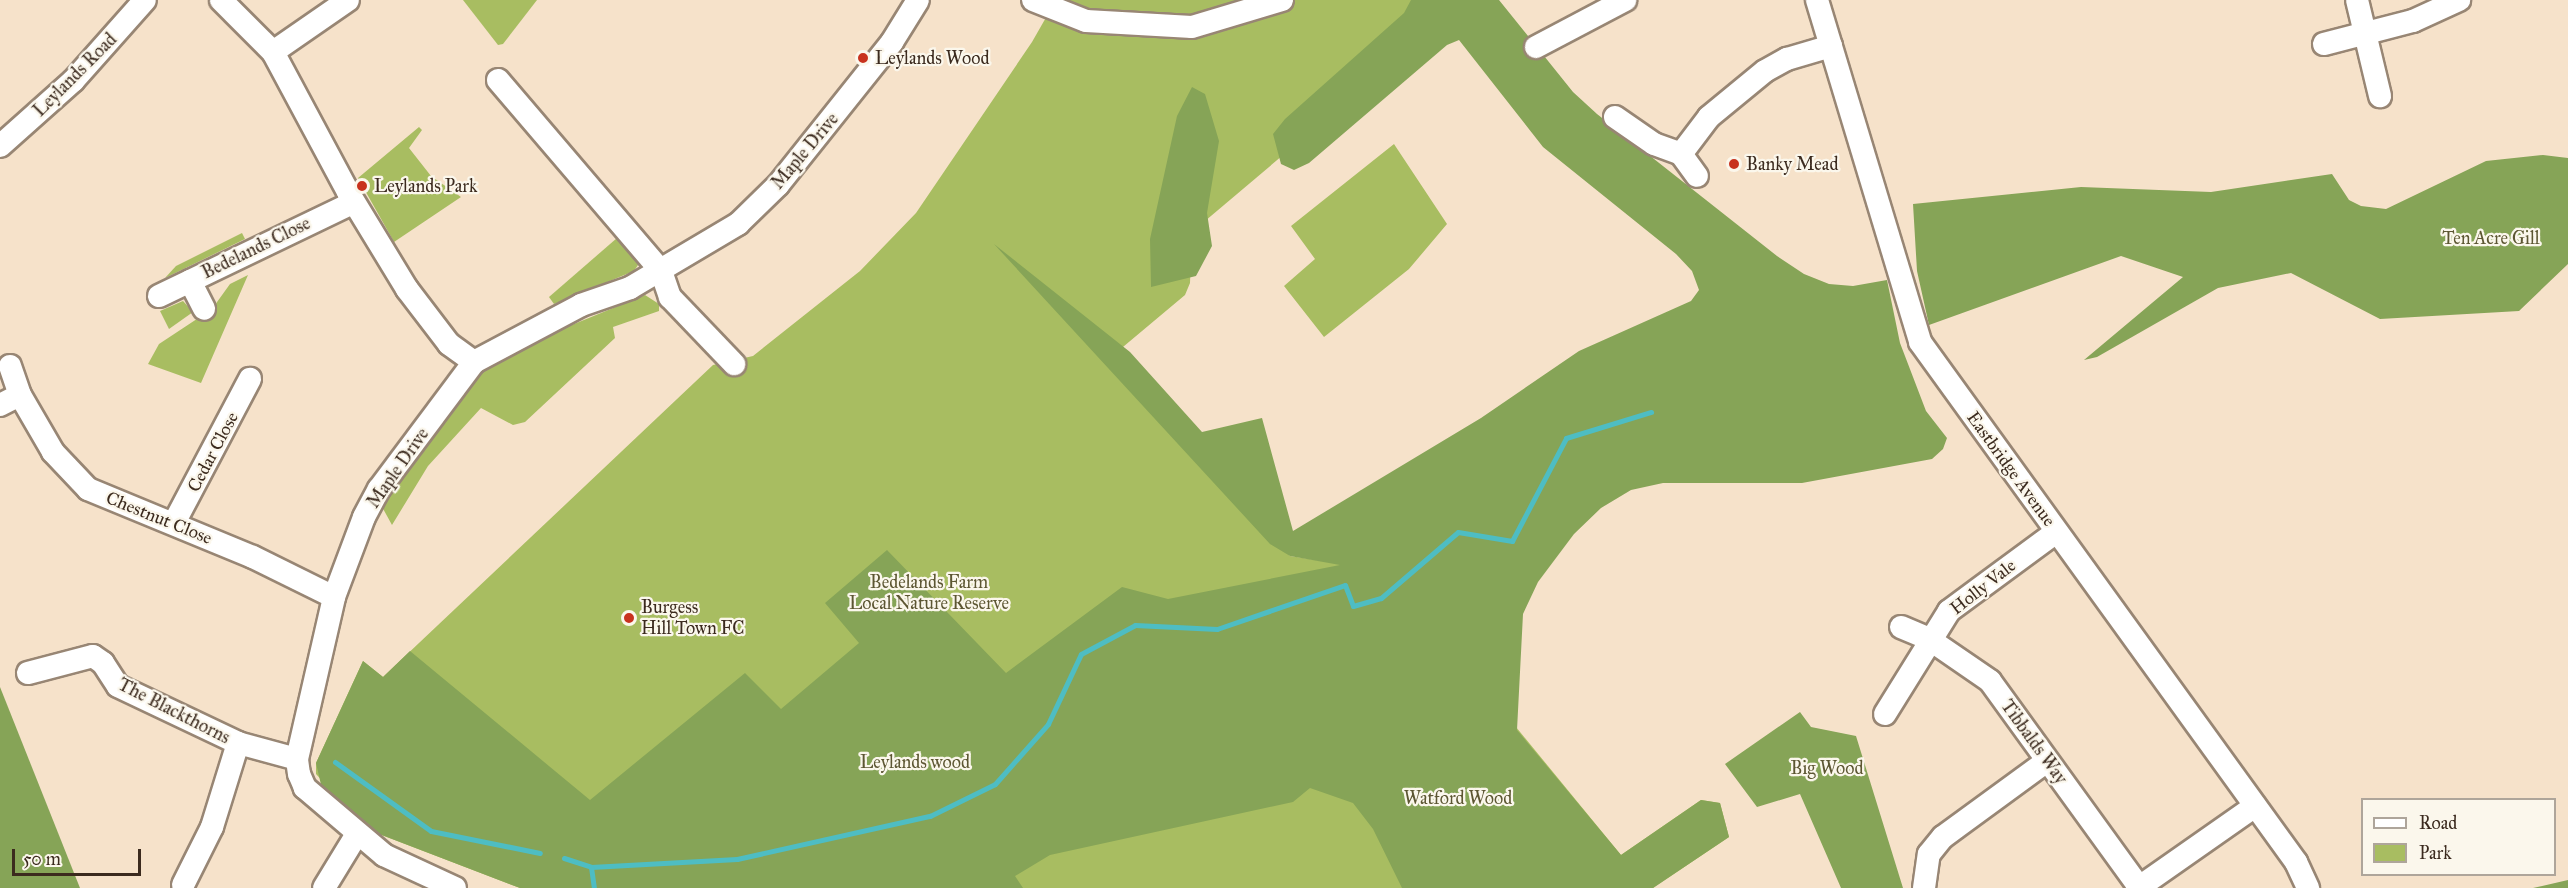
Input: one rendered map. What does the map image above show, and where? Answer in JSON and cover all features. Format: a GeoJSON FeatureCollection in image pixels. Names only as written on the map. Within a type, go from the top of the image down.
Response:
{"type":"FeatureCollection","features":[{"type":"Feature","properties":{"kind":"street","name":"Leylands Road"},"geometry":{"type":"LineString","coordinates":[[0,146],[73,81],[145,0]]}},
{"type":"Feature","properties":{"kind":"street"},"geometry":{"type":"LineString","coordinates":[[221,0],[273,52],[354,202],[407,289],[449,344],[474,362]]}},
{"type":"Feature","properties":{"kind":"street"},"geometry":{"type":"LineString","coordinates":[[273,52],[348,0]]}},
{"type":"Feature","properties":{"kind":"street","name":"Maple Drive"},"geometry":{"type":"LineString","coordinates":[[455,888],[384,855],[357,834],[305,788],[297,759],[334,597],[358,530],[379,489],[474,362],[581,305],[630,288],[738,224],[778,185],[892,42],[918,0]]}},
{"type":"Feature","properties":{"kind":"street"},"geometry":{"type":"LineString","coordinates":[[1033,0],[1086,21],[1192,27],[1282,0]]}},
{"type":"Feature","properties":{"kind":"street"},"geometry":{"type":"LineString","coordinates":[[1536,47],[1625,0]]}},
{"type":"Feature","properties":{"kind":"street","name":"Eastbridge Avenue"},"geometry":{"type":"LineString","coordinates":[[1817,0],[1920,342],[2296,862],[2308,888]]}},
{"type":"Feature","properties":{"kind":"street"},"geometry":{"type":"LineString","coordinates":[[2357,0],[2380,96]]}},
{"type":"Feature","properties":{"kind":"street"},"geometry":{"type":"LineString","coordinates":[[2324,44],[2413,21],[2459,0]]}},
{"type":"Feature","properties":{"kind":"street"},"geometry":{"type":"LineString","coordinates":[[1681,154],[1709,117],[1765,71],[1788,59],[1832,46]]}},
{"type":"Feature","properties":{"kind":"street"},"geometry":{"type":"LineString","coordinates":[[498,80],[661,271],[670,297],[734,364]]}},
{"type":"Feature","properties":{"kind":"street"},"geometry":{"type":"LineString","coordinates":[[1615,117],[1654,144],[1681,154],[1697,176]]}},
{"type":"Feature","properties":{"kind":"street","name":"Bedelands Close"},"geometry":{"type":"LineString","coordinates":[[159,296],[354,202]]}},
{"type":"Feature","properties":{"kind":"street"},"geometry":{"type":"LineString","coordinates":[[190,281],[204,309]]}},
{"type":"Feature","properties":{"kind":"street","name":"Chestnut Close"},"geometry":{"type":"LineString","coordinates":[[10,366],[10,400],[53,452],[88,489],[174,523],[334,597]]}},
{"type":"Feature","properties":{"kind":"street","name":"Cedar Close"},"geometry":{"type":"LineString","coordinates":[[174,523],[250,379]]}},
{"type":"Feature","properties":{"kind":"street","name":"Holly Vale"},"geometry":{"type":"LineString","coordinates":[[1885,714],[1929,639],[1949,611],[2056,532]]}},
{"type":"Feature","properties":{"kind":"street","name":"Tibbalds Way"},"geometry":{"type":"LineString","coordinates":[[1900,627],[1929,639],[1990,681],[2138,888]]}},
{"type":"Feature","properties":{"kind":"street","name":"The Blackthorns"},"geometry":{"type":"LineString","coordinates":[[28,673],[93,656],[104,663],[118,686],[238,743],[297,759]]}},
{"type":"Feature","properties":{"kind":"street"},"geometry":{"type":"LineString","coordinates":[[183,885],[212,826],[238,743]]}},
{"type":"Feature","properties":{"kind":"street"},"geometry":{"type":"LineString","coordinates":[[1924,888],[1929,854],[1943,837],[2047,761]]}},
{"type":"Feature","properties":{"kind":"street"},"geometry":{"type":"LineString","coordinates":[[2138,888],[2255,806]]}},
{"type":"Feature","properties":{"kind":"street"},"geometry":{"type":"LineString","coordinates":[[324,888],[357,834]]}},
{"type":"Feature","properties":{"kind":"green space"},"geometry":{"type":"Polygon","coordinates":[[[463,0],[537,0],[503,44],[498,45],[463,0]]]}},
{"type":"Feature","properties":{"kind":"green space","name":"Bedelands Farm Local Nature Reserve"},"geometry":{"type":"Polygon","coordinates":[[[1056,0],[1442,0],[1450,14],[1192,232],[1190,283],[1185,295],[1111,357],[1290,556],[1342,564],[1370,549],[1621,855],[1701,800],[1720,803],[1729,837],[1653,888],[520,888],[366,829],[316,774],[316,763],[363,661],[383,677],[713,365],[753,356],[860,271],[916,213],[1032,42],[1056,0]]]}},
{"type":"Feature","properties":{"kind":"green space"},"geometry":{"type":"Polygon","coordinates":[[[1411,0],[1499,0],[1573,92],[1597,114],[1777,256],[1804,274],[1829,284],[1853,286],[1887,280],[1900,343],[1926,411],[1947,438],[1943,449],[1932,459],[1802,483],[1663,483],[1631,490],[1601,508],[1574,534],[1538,582],[1523,614],[1517,730],[1621,855],[1701,800],[1720,803],[1729,837],[1653,888],[1402,888],[1373,829],[1353,803],[1310,788],[1293,802],[1050,855],[1015,876],[1023,888],[520,888],[366,829],[322,789],[316,763],[363,661],[383,677],[410,651],[590,800],[745,673],[781,709],[859,643],[825,603],[887,550],[1006,673],[1122,587],[1168,599],[1340,565],[1290,556],[1270,544],[994,244],[1130,352],[1202,432],[1262,418],[1293,531],[1481,418],[1579,351],[1691,301],[1699,290],[1692,271],[1676,254],[1543,147],[1459,40],[1447,45],[1309,163],[1294,170],[1281,164],[1273,134],[1285,119],[1404,13],[1411,0]]]}},
{"type":"Feature","properties":{"kind":"green space"},"geometry":{"type":"Polygon","coordinates":[[[1192,87],[1205,94],[1219,141],[1207,213],[1212,246],[1196,276],[1151,287],[1150,239],[1177,116],[1192,87]]]}},
{"type":"Feature","properties":{"kind":"green space"},"geometry":{"type":"Polygon","coordinates":[[[419,127],[422,130],[409,148],[431,176],[461,197],[394,242],[358,178],[419,127]]]}},
{"type":"Feature","properties":{"kind":"green space"},"geometry":{"type":"Polygon","coordinates":[[[1394,144],[1447,224],[1409,269],[1324,337],[1284,286],[1315,259],[1291,226],[1394,144]]]}},
{"type":"Feature","properties":{"kind":"green space","name":"Ten Acre Gill"},"geometry":{"type":"Polygon","coordinates":[[[2543,155],[2568,158],[2568,264],[2519,311],[2380,319],[2291,273],[2218,288],[2097,357],[2084,360],[2183,277],[2121,256],[1929,325],[1917,271],[1913,204],[2081,187],[2211,192],[2332,174],[2349,200],[2361,206],[2386,209],[2486,161],[2543,155]]]}},
{"type":"Feature","properties":{"kind":"green space"},"geometry":{"type":"Polygon","coordinates":[[[242,233],[245,239],[165,278],[176,266],[242,233]]]}},
{"type":"Feature","properties":{"kind":"green space"},"geometry":{"type":"Polygon","coordinates":[[[617,238],[640,262],[634,271],[554,304],[549,297],[617,238]]]}},
{"type":"Feature","properties":{"kind":"green space"},"geometry":{"type":"Polygon","coordinates":[[[248,275],[201,383],[148,364],[159,344],[212,309],[230,284],[248,275]]]}},
{"type":"Feature","properties":{"kind":"green space"},"geometry":{"type":"Polygon","coordinates":[[[645,295],[659,304],[659,311],[613,327],[615,338],[525,422],[513,425],[481,408],[428,466],[392,525],[381,505],[384,495],[479,370],[535,340],[645,295]]]}},
{"type":"Feature","properties":{"kind":"green space"},"geometry":{"type":"Polygon","coordinates":[[[183,301],[193,312],[169,329],[160,311],[183,301]]]}},
{"type":"Feature","properties":{"kind":"green space"},"geometry":{"type":"Polygon","coordinates":[[[0,687],[80,888],[0,888],[0,687]]]}},
{"type":"Feature","properties":{"kind":"green space","name":"Big Wood"},"geometry":{"type":"Polygon","coordinates":[[[1800,712],[1811,727],[1856,736],[1903,888],[1841,888],[1800,794],[1757,807],[1725,764],[1800,712]]]}},
{"type":"Feature","properties":{"kind":"green space"},"geometry":{"type":"Polygon","coordinates":[[[2568,880],[2568,888],[2533,888],[2568,880]]]}},
{"type":"Feature","properties":{"kind":"waterway"},"geometry":{"type":"LineString","coordinates":[[564,858],[591,867],[737,859],[930,816],[995,784],[1048,724],[1081,654],[1135,625],[1217,629],[1345,585],[1353,606],[1381,598],[1458,532],[1512,541],[1566,438],[1651,412]]}},
{"type":"Feature","properties":{"kind":"waterway"},"geometry":{"type":"LineString","coordinates":[[335,762],[431,831],[540,853]]}},
{"type":"Feature","properties":{"kind":"waterway"},"geometry":{"type":"LineString","coordinates":[[591,867],[594,888]]}},
{"type":"Feature","properties":{"kind":"place","name":"Leylands Wood"},"geometry":{"type":"Point","coordinates":[863,58]}},
{"type":"Feature","properties":{"kind":"place","name":"Banky Mead"},"geometry":{"type":"Point","coordinates":[1734,164]}},
{"type":"Feature","properties":{"kind":"place","name":"Leylands Park"},"geometry":{"type":"Point","coordinates":[362,186]}},
{"type":"Feature","properties":{"kind":"place","name":"Burgess Hill Town FC"},"geometry":{"type":"Point","coordinates":[629,618]}},
{"type":"Feature","properties":{"kind":"park label","name":"Leylands wood"},"geometry":{"type":"Point","coordinates":[915,762]}},
{"type":"Feature","properties":{"kind":"park label","name":"Watford Wood"},"geometry":{"type":"Point","coordinates":[1458,798]}}]}
